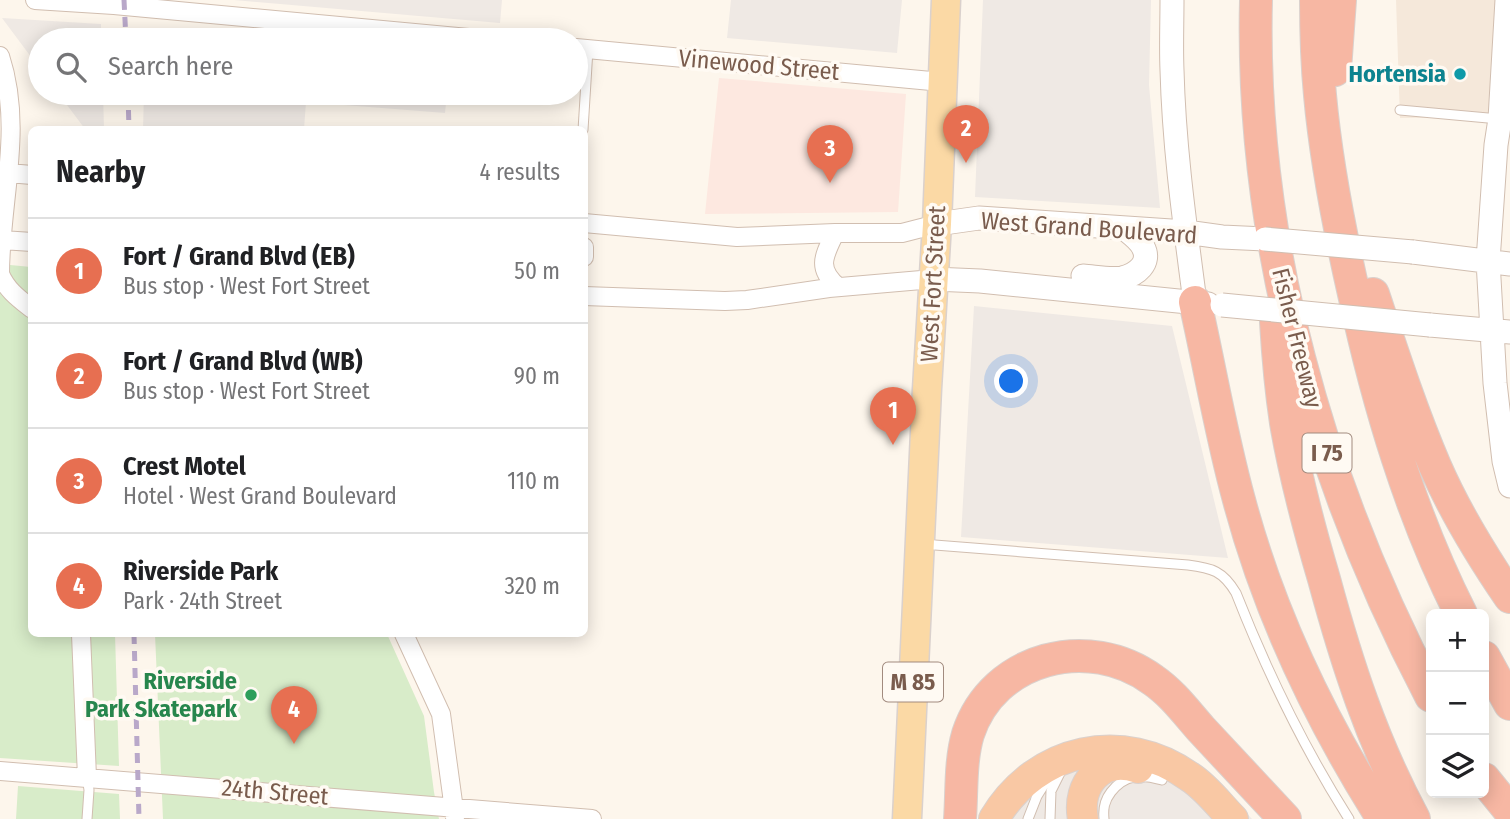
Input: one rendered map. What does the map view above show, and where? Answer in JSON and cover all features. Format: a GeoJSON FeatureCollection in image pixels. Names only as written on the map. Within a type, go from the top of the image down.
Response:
{"type":"FeatureCollection","features":[{"type":"Feature","properties":{"kind":"highway","name":"Fisher Freeway"},"geometry":{"type":"LineString","coordinates":[[1256,0],[1257,82],[1268,195],[1273,233],[1296,342],[1327,452],[1352,524],[1381,594],[1426,686]]}},
{"type":"Feature","properties":{"kind":"highway","name":"I 75"},"geometry":{"type":"LineString","coordinates":[[1316,0],[1320,94],[1331,180],[1367,354],[1410,496],[1459,609]]}},
{"type":"Feature","properties":{"kind":"highway"},"geometry":{"type":"LineString","coordinates":[[1340,0],[1331,180],[1436,468],[1471,536],[1510,597]]}},
{"type":"Feature","properties":{"kind":"highway"},"geometry":{"type":"LineString","coordinates":[[1268,195],[1280,377],[1304,508],[1354,685],[1387,767],[1413,819]]}},
{"type":"Feature","properties":{"kind":"highway"},"geometry":{"type":"LineString","coordinates":[[1209,304],[1223,435],[1239,500],[1275,613],[1346,757],[1383,819]]}},
{"type":"Feature","properties":{"kind":"highway"},"geometry":{"type":"LineString","coordinates":[[960,819],[963,760],[968,735],[985,702],[1002,684],[1021,670],[1059,657],[1078,655],[1099,656],[1119,662],[1136,669],[1166,690],[1285,819]]}},
{"type":"Feature","properties":{"kind":"highway"},"geometry":{"type":"LineString","coordinates":[[1489,666],[1510,704]]}},
{"type":"Feature","properties":{"kind":"highway"},"geometry":{"type":"LineString","coordinates":[[994,819],[1006,800],[1031,776],[1069,759],[1108,749],[1152,756],[1164,762],[1192,778],[1233,819]]}},
{"type":"Feature","properties":{"kind":"highway"},"geometry":{"type":"LineString","coordinates":[[1083,819],[1081,802],[1085,790],[1103,769],[1115,764],[1140,769],[1162,780],[1180,793],[1206,819]]}},
{"type":"Feature","properties":{"kind":"highway"},"geometry":{"type":"LineString","coordinates":[[1489,785],[1510,811]]}},
{"type":"Feature","properties":{"kind":"highway"},"geometry":{"type":"LineString","coordinates":[[1489,793],[1506,819]]}},
{"type":"Feature","properties":{"kind":"main road","name":"West Fort Street"},"geometry":{"type":"LineString","coordinates":[[907,819],[946,0]]}},
{"type":"Feature","properties":{"kind":"street"},"geometry":{"type":"LineString","coordinates":[[36,0],[361,28]]}},
{"type":"Feature","properties":{"kind":"street"},"geometry":{"type":"LineString","coordinates":[[1172,0],[1171,69],[1186,232],[1209,304]]}},
{"type":"Feature","properties":{"kind":"street"},"geometry":{"type":"LineString","coordinates":[[1507,0],[1496,145],[1501,331],[1495,383],[1510,486]]}},
{"type":"Feature","properties":{"kind":"street","name":"Vinewood Street"},"geometry":{"type":"LineString","coordinates":[[588,50],[942,82]]}},
{"type":"Feature","properties":{"kind":"street"},"geometry":{"type":"LineString","coordinates":[[0,56],[7,78],[11,116],[4,173],[0,274],[13,294],[28,306]]}},
{"type":"Feature","properties":{"kind":"street"},"geometry":{"type":"LineString","coordinates":[[4,173],[28,175]]}},
{"type":"Feature","properties":{"kind":"street","name":"West Grand Boulevard"},"geometry":{"type":"LineString","coordinates":[[588,223],[737,237],[902,233],[937,224],[979,218],[1186,232],[1413,252],[1499,263]]}},
{"type":"Feature","properties":{"kind":"street"},"geometry":{"type":"LineString","coordinates":[[980,281],[1032,272],[1111,278],[1128,276],[1144,264],[1146,253],[1140,243],[1124,228]]}},
{"type":"Feature","properties":{"kind":"street"},"geometry":{"type":"LineString","coordinates":[[835,233],[827,251],[824,268],[830,280],[838,287]]}},
{"type":"Feature","properties":{"kind":"street"},"geometry":{"type":"LineString","coordinates":[[1,240],[28,242]]}},
{"type":"Feature","properties":{"kind":"street"},"geometry":{"type":"LineString","coordinates":[[588,296],[747,300],[838,287],[933,279],[980,281],[1501,331]]}},
{"type":"Feature","properties":{"kind":"street"},"geometry":{"type":"LineString","coordinates":[[81,637],[87,777]]}},
{"type":"Feature","properties":{"kind":"street"},"geometry":{"type":"LineString","coordinates":[[405,637],[441,714],[454,813]]}},
{"type":"Feature","properties":{"kind":"street","name":"24th Street"},"geometry":{"type":"LineString","coordinates":[[0,771],[454,813],[592,819]]}},
{"type":"Feature","properties":{"kind":"lane"},"geometry":{"type":"LineString","coordinates":[[583,105],[583,126]]}},
{"type":"Feature","properties":{"kind":"lane"},"geometry":{"type":"LineString","coordinates":[[1400,110],[1500,119]]}},
{"type":"Feature","properties":{"kind":"lane"},"geometry":{"type":"LineString","coordinates":[[920,544],[1188,565],[1206,567],[1222,575],[1236,593],[1265,663],[1311,756],[1349,819]]}},
{"type":"Feature","properties":{"kind":"lane"},"geometry":{"type":"LineString","coordinates":[[1023,798],[1069,759]]}},
{"type":"Feature","properties":{"kind":"lane"},"geometry":{"type":"LineString","coordinates":[[1005,819],[1028,786],[1069,759]]}},
{"type":"Feature","properties":{"kind":"lane"},"geometry":{"type":"LineString","coordinates":[[1028,819],[1037,796],[1050,777],[1069,759]]}},
{"type":"Feature","properties":{"kind":"lane"},"geometry":{"type":"LineString","coordinates":[[1050,819],[1049,799],[1057,776],[1070,762],[1069,759]]}},
{"type":"Feature","properties":{"kind":"lane"},"geometry":{"type":"LineString","coordinates":[[1104,819],[1103,810],[1108,796],[1121,781],[1137,776],[1162,780]]}},
{"type":"Feature","properties":{"kind":"lane"},"geometry":{"type":"LineString","coordinates":[[87,777],[87,819]]}},
{"type":"Feature","properties":{"kind":"shaded area"},"geometry":{"type":"Polygon","coordinates":[[[234,0],[502,0],[500,23],[234,0]]]}},
{"type":"Feature","properties":{"kind":"shaded area"},"geometry":{"type":"Polygon","coordinates":[[[731,0],[902,0],[897,53],[727,38],[731,0]]]}},
{"type":"Feature","properties":{"kind":"shaded area"},"geometry":{"type":"Polygon","coordinates":[[[983,0],[1151,0],[1149,85],[1160,208],[975,197],[983,0]]]}},
{"type":"Feature","properties":{"kind":"shaded area"},"geometry":{"type":"Polygon","coordinates":[[[1396,0],[1510,0],[1510,117],[1400,118],[1396,0]]]}},
{"type":"Feature","properties":{"kind":"shaded area"},"geometry":{"type":"Polygon","coordinates":[[[2,18],[101,24],[101,28],[28,28],[28,53],[2,18]]]}},
{"type":"Feature","properties":{"kind":"shaded area"},"geometry":{"type":"Polygon","coordinates":[[[719,78],[906,94],[898,212],[705,214],[719,78]]]}},
{"type":"Feature","properties":{"kind":"shaded area"},"geometry":{"type":"Polygon","coordinates":[[[67,105],[103,105],[104,126],[83,126],[67,105]]]}},
{"type":"Feature","properties":{"kind":"shaded area"},"geometry":{"type":"Polygon","coordinates":[[[144,105],[306,105],[304,126],[143,126],[144,105]]]}},
{"type":"Feature","properties":{"kind":"shaded area"},"geometry":{"type":"Polygon","coordinates":[[[344,105],[446,105],[445,113],[344,105]]]}},
{"type":"Feature","properties":{"kind":"shaded area"},"geometry":{"type":"Polygon","coordinates":[[[974,306],[1172,326],[1228,558],[961,537],[974,306]]]}},
{"type":"Feature","properties":{"kind":"shaded area"},"geometry":{"type":"Polygon","coordinates":[[[1095,738],[1182,755],[1205,769],[1252,819],[980,819],[1044,753],[1060,745],[1095,738]]]}},
{"type":"Feature","properties":{"kind":"green space"},"geometry":{"type":"Polygon","coordinates":[[[0,264],[28,267],[28,637],[115,637],[119,766],[0,758],[0,264]]]}},
{"type":"Feature","properties":{"kind":"green space"},"geometry":{"type":"Polygon","coordinates":[[[155,637],[388,637],[424,716],[439,819],[163,819],[155,637]]]}},
{"type":"Feature","properties":{"kind":"green space"},"geometry":{"type":"Polygon","coordinates":[[[18,786],[119,794],[120,819],[16,819],[18,786]]]}},
{"type":"Feature","properties":{"kind":"railway"},"geometry":{"type":"LineString","coordinates":[[124,0],[125,28]]}},
{"type":"Feature","properties":{"kind":"railway"},"geometry":{"type":"LineString","coordinates":[[128,105],[129,126]]}},
{"type":"Feature","properties":{"kind":"railway"},"geometry":{"type":"LineString","coordinates":[[134,637],[139,819]]}},
{"type":"Feature","properties":{"kind":"place","name":"Hortensia"},"geometry":{"type":"Point","coordinates":[1460,74]}},
{"type":"Feature","properties":{"kind":"place","name":"Fort / Grand Blvd (WB)"},"geometry":{"type":"Point","coordinates":[966,163]}},
{"type":"Feature","properties":{"kind":"place","name":"Crest Motel"},"geometry":{"type":"Point","coordinates":[830,183]}},
{"type":"Feature","properties":{"kind":"place","name":"Fort / Grand Blvd (EB)"},"geometry":{"type":"Point","coordinates":[893,445]}},
{"type":"Feature","properties":{"kind":"place","name":"Riverside Park Skatepark"},"geometry":{"type":"Point","coordinates":[251,695]}},
{"type":"Feature","properties":{"kind":"place","name":"Riverside Park"},"geometry":{"type":"Point","coordinates":[294,744]}}]}
